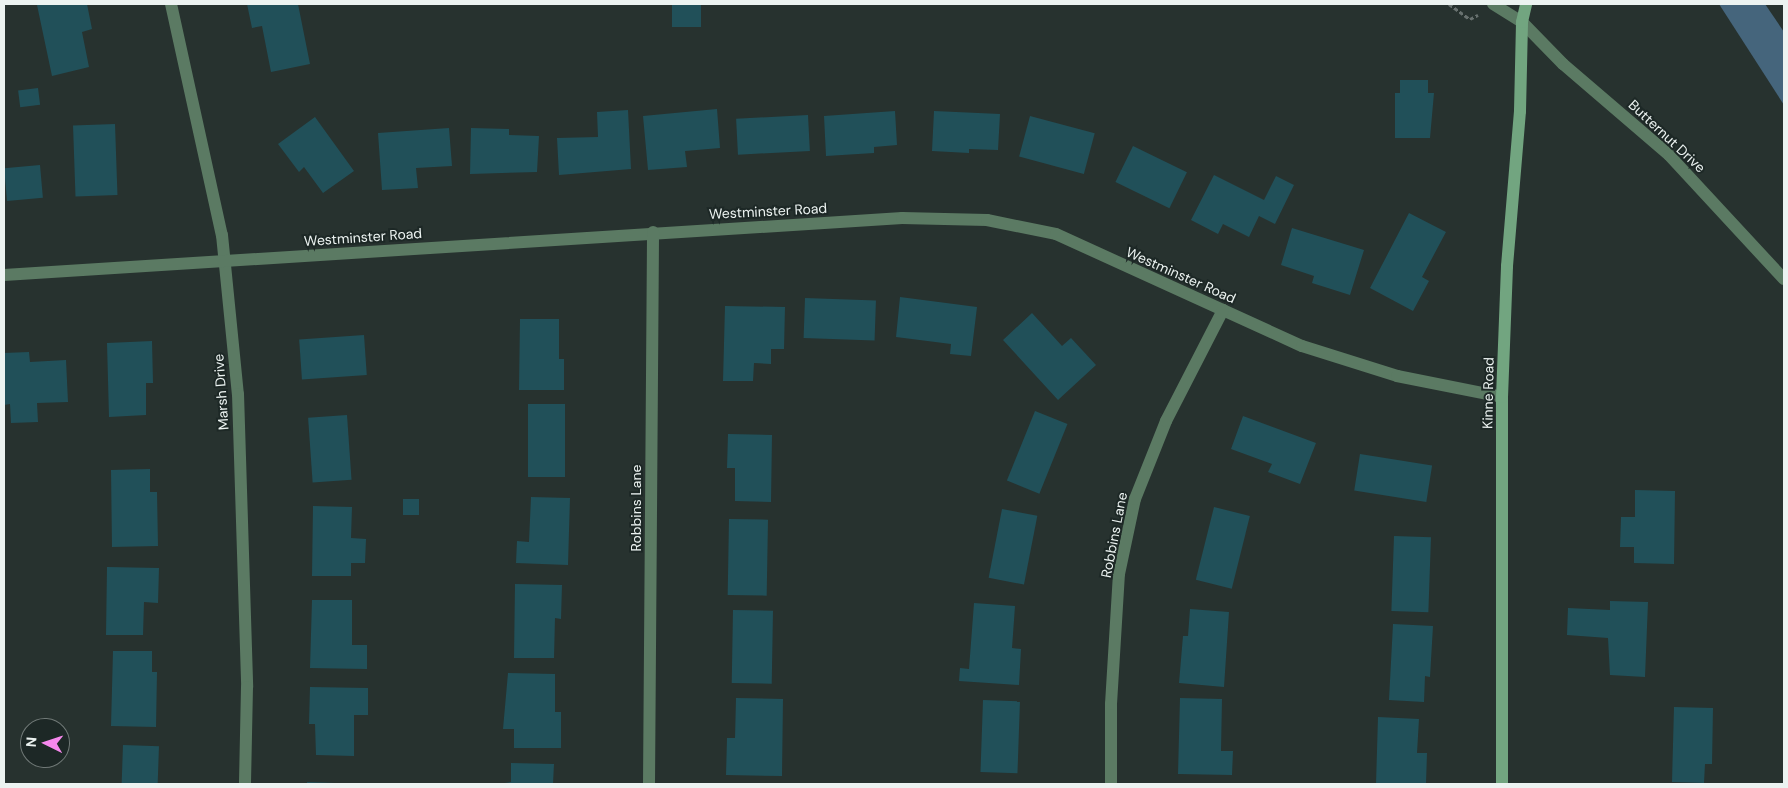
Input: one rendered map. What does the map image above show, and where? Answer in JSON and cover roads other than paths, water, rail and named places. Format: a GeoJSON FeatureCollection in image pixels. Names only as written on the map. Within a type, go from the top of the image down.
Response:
{"type":"FeatureCollection","features":[{"type":"Feature","properties":{"kind":"street","name":"Marsh Drive"},"geometry":{"type":"LineString","coordinates":[[171,4],[222,235],[238,394],[247,687],[245,784]]}},
{"type":"Feature","properties":{"kind":"street","name":"Butternut Drive"},"geometry":{"type":"LineString","coordinates":[[1493,4],[1522,22],[1563,64],[1668,155],[1784,279]]}},
{"type":"Feature","properties":{"kind":"street","name":"Kinne Road"},"geometry":{"type":"LineString","coordinates":[[1502,784],[1502,397],[1507,266],[1520,111],[1522,22],[1526,4]]}},
{"type":"Feature","properties":{"kind":"street","name":"Westminster Road"},"geometry":{"type":"LineString","coordinates":[[4,275],[653,232],[902,218],[987,220],[1056,234],[1302,346],[1397,376],[1502,397]]}},
{"type":"Feature","properties":{"kind":"street","name":"Robbins Lane"},"geometry":{"type":"LineString","coordinates":[[649,784],[653,232]]}},
{"type":"Feature","properties":{"kind":"street","name":"Robbins Lane"},"geometry":{"type":"LineString","coordinates":[[1111,784],[1111,704],[1120,574],[1134,499],[1166,421],[1223,310]]}},
{"type":"Feature","properties":{"kind":"water"},"geometry":{"type":"Polygon","coordinates":[[[1719,4],[1765,4],[1784,32],[1784,105],[1719,4]]]}}]}
